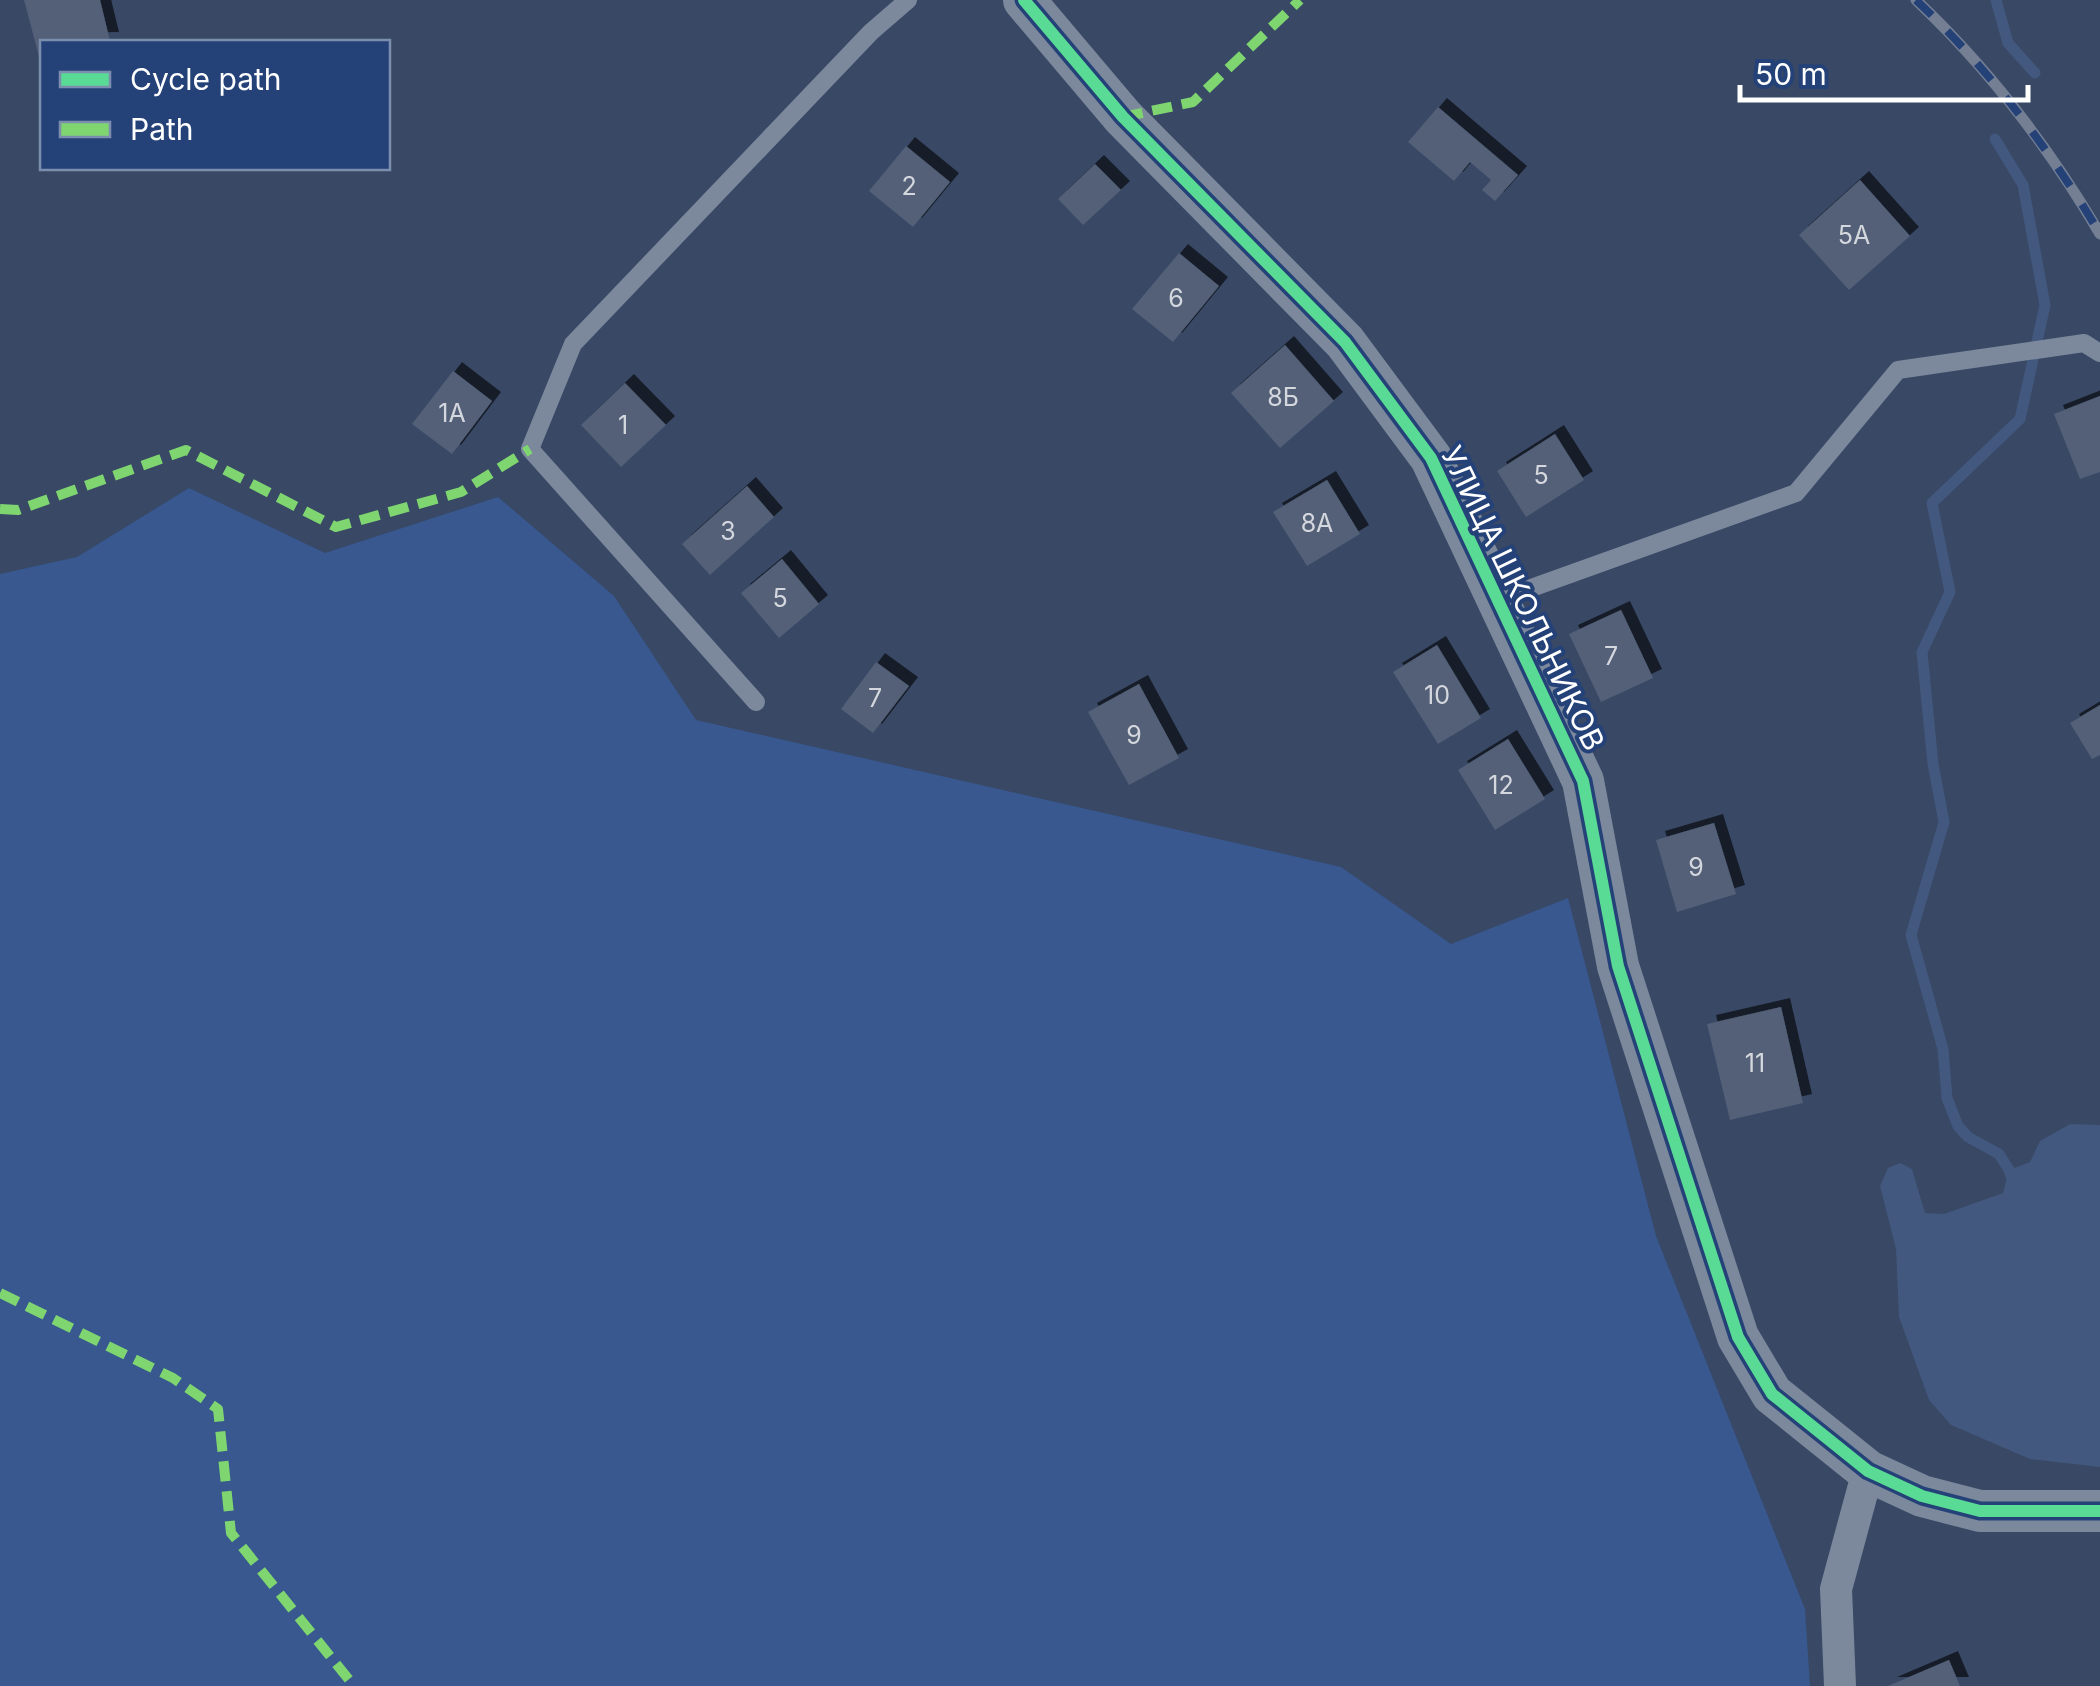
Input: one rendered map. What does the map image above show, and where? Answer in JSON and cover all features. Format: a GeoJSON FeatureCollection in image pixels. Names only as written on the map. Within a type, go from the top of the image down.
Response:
{"type":"FeatureCollection","features":[{"type":"Feature","properties":{"kind":"street","name":"УЛИЦА ШКОЛЬНИКОВ"},"geometry":{"type":"LineString","coordinates":[[1024,0],[1122,116],[1345,342],[1430,458],[1583,781],[1618,966],[1738,1337],[1772,1394],[1868,1471],[1922,1496],[1980,1511],[2100,1511]]}},
{"type":"Feature","properties":{"kind":"street"},"geometry":{"type":"LineString","coordinates":[[1840,1686],[1836,1589],[1868,1471]]}},
{"type":"Feature","properties":{"kind":"lane"},"geometry":{"type":"LineString","coordinates":[[756,702],[530,449],[574,344],[871,32],[908,0]]}},
{"type":"Feature","properties":{"kind":"lane"},"geometry":{"type":"LineString","coordinates":[[1498,600],[1796,493],[1898,370],[2084,342],[2100,354]]}},
{"type":"Feature","properties":{"kind":"shaded area"},"geometry":{"type":"Polygon","coordinates":[[[189,488],[325,553],[498,497],[614,596],[696,720],[1341,867],[1451,944],[1568,898],[1656,1236],[1805,1609],[1810,1686],[0,1686],[0,574],[77,557],[189,488]]]}},
{"type":"Feature","properties":{"kind":"shaded area"},"geometry":{"type":"Polygon","coordinates":[[[2070,1124],[2100,1125],[2100,1467],[2030,1459],[1951,1425],[1929,1400],[1899,1317],[1896,1249],[1880,1186],[1888,1168],[1900,1163],[1912,1169],[1925,1213],[1944,1214],[2003,1193],[2009,1170],[2030,1162],[2040,1141],[2070,1124]]]}},
{"type":"Feature","properties":{"kind":"building"},"geometry":{"type":"Polygon","coordinates":[[[24,0],[100,0],[110,40],[40,40],[40,60],[24,0]]]}},
{"type":"Feature","properties":{"kind":"building"},"geometry":{"type":"Polygon","coordinates":[[[1438,107],[1518,175],[1495,201],[1482,190],[1491,180],[1470,162],[1454,181],[1408,142],[1438,107]]]}},
{"type":"Feature","properties":{"kind":"building"},"geometry":{"type":"Polygon","coordinates":[[[906,146],[950,182],[913,227],[869,191],[906,146]]]}},
{"type":"Feature","properties":{"kind":"building"},"geometry":{"type":"Polygon","coordinates":[[[1095,164],[1121,190],[1083,225],[1058,199],[1095,164]]]}},
{"type":"Feature","properties":{"kind":"building"},"geometry":{"type":"Polygon","coordinates":[[[1860,180],[1910,236],[1849,290],[1799,235],[1860,180]]]}},
{"type":"Feature","properties":{"kind":"building"},"geometry":{"type":"Polygon","coordinates":[[[1179,253],[1219,286],[1173,342],[1132,309],[1179,253]]]}},
{"type":"Feature","properties":{"kind":"building"},"geometry":{"type":"Polygon","coordinates":[[[1285,345],[1334,401],[1280,448],[1231,393],[1285,345]]]}},
{"type":"Feature","properties":{"kind":"building"},"geometry":{"type":"Polygon","coordinates":[[[453,371],[492,401],[452,454],[412,424],[453,371]]]}},
{"type":"Feature","properties":{"kind":"building"},"geometry":{"type":"Polygon","coordinates":[[[625,383],[666,425],[621,467],[581,425],[625,383]]]}},
{"type":"Feature","properties":{"kind":"building"},"geometry":{"type":"Polygon","coordinates":[[[2100,396],[2100,472],[2080,479],[2054,414],[2100,396]]]}},
{"type":"Feature","properties":{"kind":"building"},"geometry":{"type":"Polygon","coordinates":[[[1555,434],[1584,480],[1526,517],[1497,471],[1555,434]]]}},
{"type":"Feature","properties":{"kind":"building"},"geometry":{"type":"Polygon","coordinates":[[[1327,480],[1360,534],[1307,566],[1273,512],[1327,480]]]}},
{"type":"Feature","properties":{"kind":"building"},"geometry":{"type":"Polygon","coordinates":[[[747,486],[774,517],[710,575],[682,544],[747,486]]]}},
{"type":"Feature","properties":{"kind":"building"},"geometry":{"type":"Polygon","coordinates":[[[782,559],[819,604],[779,638],[741,593],[782,559]]]}},
{"type":"Feature","properties":{"kind":"building"},"geometry":{"type":"Polygon","coordinates":[[[1621,610],[1653,678],[1601,702],[1569,634],[1621,610]]]}},
{"type":"Feature","properties":{"kind":"building"},"geometry":{"type":"Polygon","coordinates":[[[1437,645],[1481,718],[1438,744],[1393,672],[1437,645]]]}},
{"type":"Feature","properties":{"kind":"building"},"geometry":{"type":"Polygon","coordinates":[[[876,662],[909,686],[873,733],[841,709],[876,662]]]}},
{"type":"Feature","properties":{"kind":"building"},"geometry":{"type":"Polygon","coordinates":[[[1139,684],[1179,758],[1129,785],[1088,712],[1139,684]]]}},
{"type":"Feature","properties":{"kind":"building"},"geometry":{"type":"Polygon","coordinates":[[[2100,705],[2100,755],[2092,759],[2070,723],[2100,705]]]}},
{"type":"Feature","properties":{"kind":"building"},"geometry":{"type":"Polygon","coordinates":[[[1508,739],[1545,799],[1495,830],[1458,770],[1508,739]]]}},
{"type":"Feature","properties":{"kind":"building"},"geometry":{"type":"Polygon","coordinates":[[[1714,823],[1736,894],[1677,912],[1656,840],[1714,823]]]}},
{"type":"Feature","properties":{"kind":"building"},"geometry":{"type":"Polygon","coordinates":[[[1781,1007],[1803,1103],[1730,1120],[1707,1024],[1781,1007]]]}},
{"type":"Feature","properties":{"kind":"building"},"geometry":{"type":"Polygon","coordinates":[[[1949,1660],[1960,1686],[1888,1686],[1949,1660]]]}},
{"type":"Feature","properties":{"kind":"waterway"},"geometry":{"type":"LineString","coordinates":[[1996,0],[2008,43],[2035,73]]}},
{"type":"Feature","properties":{"kind":"waterway"},"geometry":{"type":"LineString","coordinates":[[1995,139],[2023,185],[2045,305],[2020,419],[1932,503],[1950,592],[1922,652],[1933,764],[1944,822],[1911,935],[1943,1049],[1947,1098],[1958,1126],[1968,1137],[1999,1154],[2013,1182]]}},
{"type":"Feature","properties":{"kind":"railway"},"geometry":{"type":"LineString","coordinates":[[1916,0],[2016,110],[2100,234]]}},
{"type":"Feature","properties":{"kind":"marked path"},"geometry":{"type":"LineString","coordinates":[[1123,117],[1193,102],[1300,0]]}},
{"type":"Feature","properties":{"kind":"marked path"},"geometry":{"type":"LineString","coordinates":[[0,509],[18,510],[186,450],[336,527],[461,492],[530,449]]}},
{"type":"Feature","properties":{"kind":"marked path"},"geometry":{"type":"LineString","coordinates":[[0,1293],[173,1378],[218,1409],[231,1533],[354,1686]]}},
{"type":"Feature","properties":{"kind":"cycle path"},"geometry":{"type":"LineString","coordinates":[[1024,0],[1123,117],[1345,342],[1431,458],[1583,781],[1618,966],[1738,1337],[1772,1394],[1868,1471],[1922,1496],[1980,1511],[2100,1511]]}}]}
